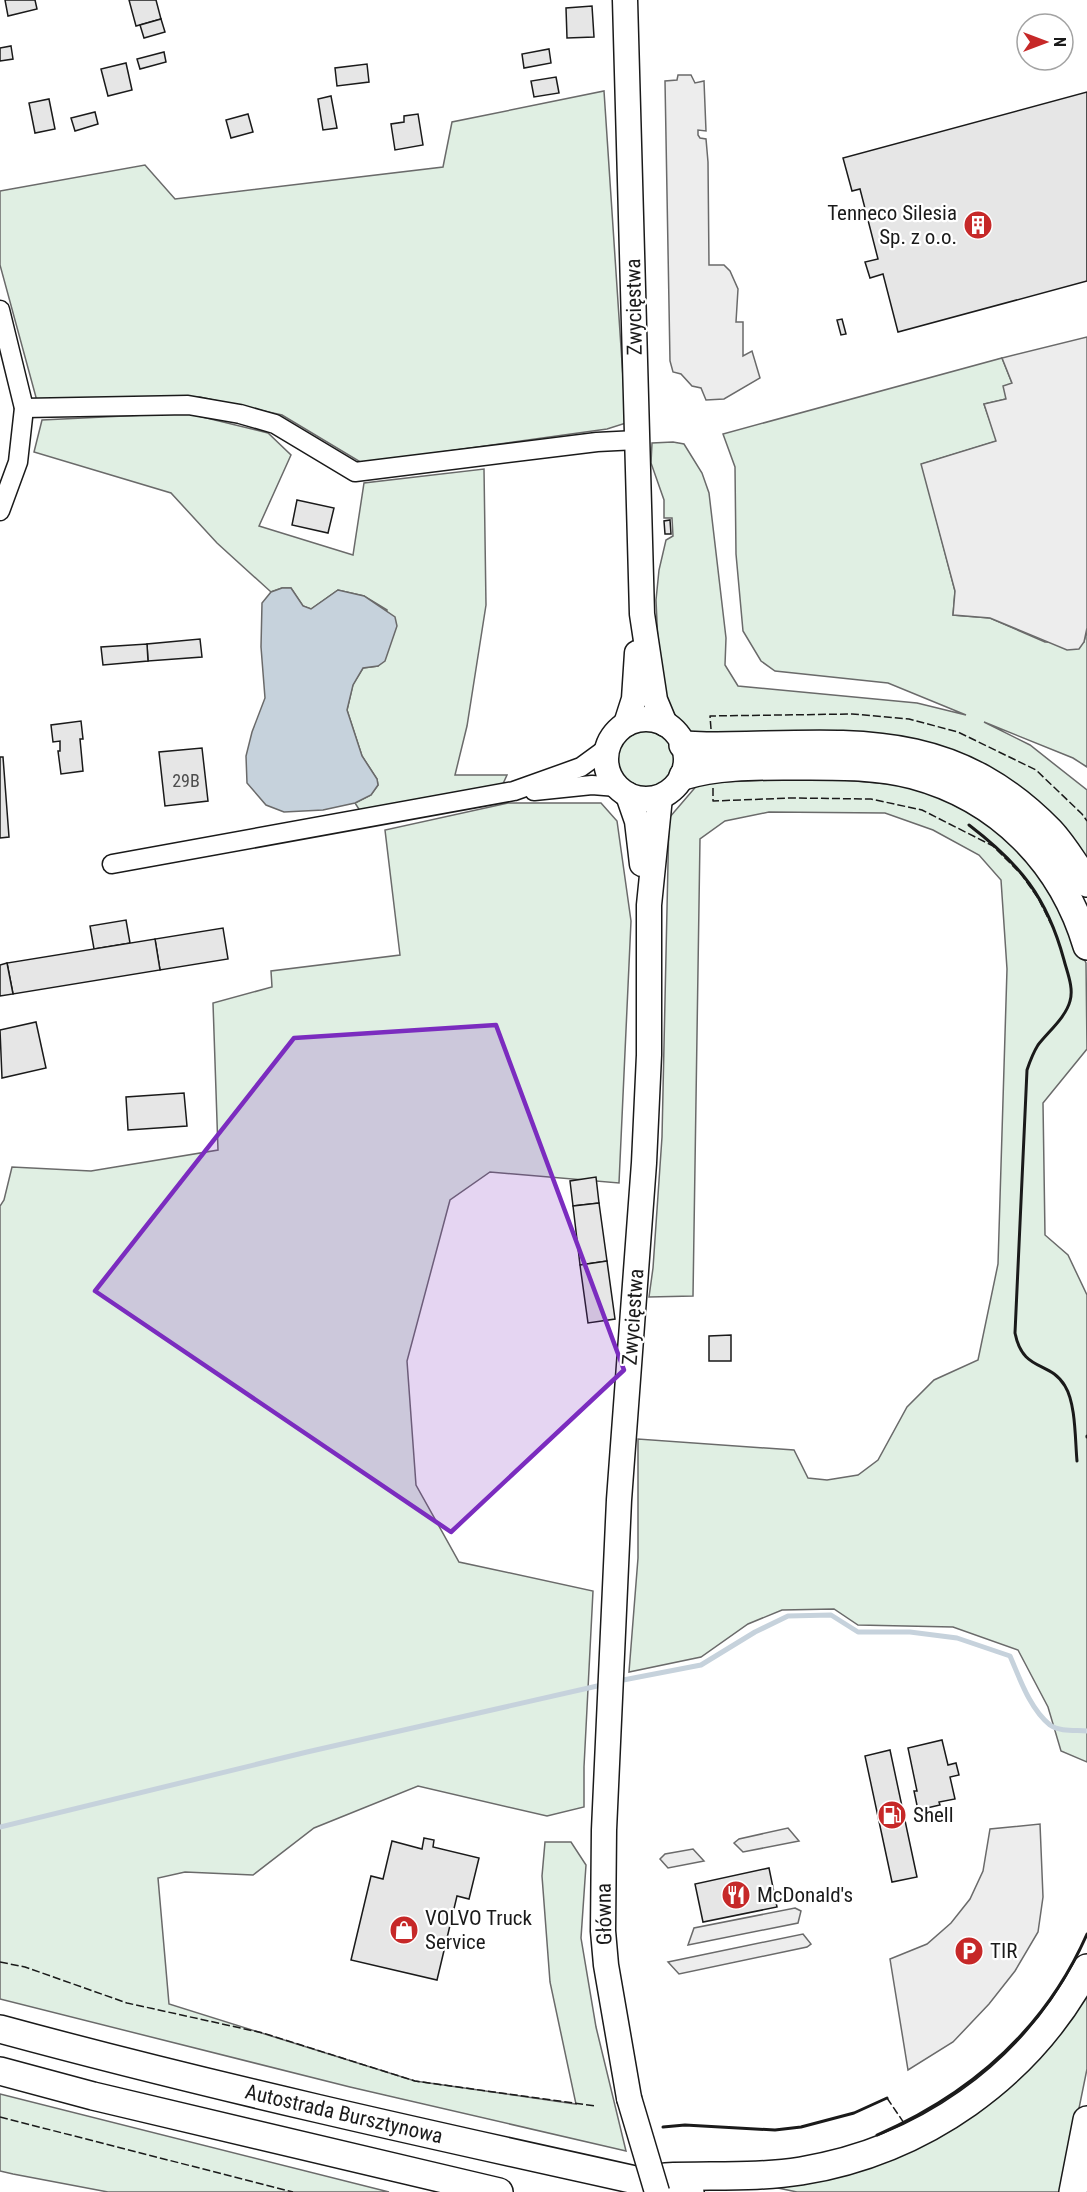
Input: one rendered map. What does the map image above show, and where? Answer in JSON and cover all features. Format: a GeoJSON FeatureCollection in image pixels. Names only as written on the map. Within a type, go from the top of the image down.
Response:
{"type":"FeatureCollection","features":[{"type":"Feature","properties":{"kind":"highway"},"geometry":{"type":"LineString","coordinates":[[683,744],[736,746],[849,744],[900,749],[932,756],[961,767],[990,782],[1018,802],[1051,832],[1087,883]]}},
{"type":"Feature","properties":{"kind":"highway"},"geometry":{"type":"LineString","coordinates":[[682,776],[703,770],[726,768],[844,766],[912,775],[941,784],[998,815],[1023,835],[1048,864],[1068,896],[1087,946]]}},
{"type":"Feature","properties":{"kind":"highway"},"geometry":{"type":"LineString","coordinates":[[631,2179],[800,2171],[861,2157],[898,2143],[950,2116],[1001,2078],[1052,2024],[1077,1988],[1087,1968]]}},
{"type":"Feature","properties":{"kind":"highway","name":"Autostrada Bursztynowa"},"geometry":{"type":"LineString","coordinates":[[0,2029],[100,2056],[358,2118],[690,2192]]}},
{"type":"Feature","properties":{"kind":"highway","name":"Autostrada Bursztynowa"},"geometry":{"type":"LineString","coordinates":[[0,2071],[105,2099],[498,2192]]}},
{"type":"Feature","properties":{"kind":"highway"},"geometry":{"type":"LineString","coordinates":[[1073,2192],[1087,2120]]}},
{"type":"Feature","properties":{"kind":"main road","name":"Zwycięstwa"},"geometry":{"type":"LineString","coordinates":[[626,0],[642,614],[654,696],[665,724]]}},
{"type":"Feature","properties":{"kind":"main road","name":"Zwycięstwa"},"geometry":{"type":"LineString","coordinates":[[626,724],[634,699],[642,614]]}},
{"type":"Feature","properties":{"kind":"main road"},"geometry":{"type":"LineString","coordinates":[[642,719],[665,724],[676,733],[683,744],[686,763],[682,776],[672,790],[660,797],[644,800],[622,791],[608,771],[606,759],[614,734],[626,724],[642,719]]}},
{"type":"Feature","properties":{"kind":"main road","name":"Zwycięstwa"},"geometry":{"type":"LineString","coordinates":[[622,791],[638,826],[649,905]]}},
{"type":"Feature","properties":{"kind":"main road","name":"Zwycięstwa"},"geometry":{"type":"LineString","coordinates":[[607,1730],[620,1500],[644,1163],[649,1056],[649,905],[660,797]]}},
{"type":"Feature","properties":{"kind":"main road","name":"Główna"},"geometry":{"type":"LineString","coordinates":[[607,1730],[603,1930],[606,1965],[629,2098],[657,2192]]}},
{"type":"Feature","properties":{"kind":"street"},"geometry":{"type":"LineString","coordinates":[[0,310],[24,408],[18,462],[0,511]]}},
{"type":"Feature","properties":{"kind":"street"},"geometry":{"type":"LineString","coordinates":[[24,408],[188,405],[240,414],[275,424],[355,472],[597,442],[637,440]]}},
{"type":"Feature","properties":{"kind":"street"},"geometry":{"type":"LineString","coordinates":[[112,864],[514,791],[581,767],[608,748]]}},
{"type":"Feature","properties":{"kind":"street"},"geometry":{"type":"LineString","coordinates":[[514,791],[545,791],[592,785],[622,791]]}},
{"type":"Feature","properties":{"kind":"highlighted area"},"geometry":{"type":"Polygon","coordinates":[[[496,1025],[624,1370],[451,1532],[95,1291],[294,1038],[496,1025]]]}},
{"type":"Feature","properties":{"kind":"green space"},"geometry":{"type":"Polygon","coordinates":[[[604,91],[626,423],[607,429],[362,463],[282,415],[200,397],[37,401],[0,265],[0,191],[145,165],[175,199],[443,167],[452,122],[604,91]]]}},
{"type":"Feature","properties":{"kind":"green space"},"geometry":{"type":"Polygon","coordinates":[[[1002,358],[1012,383],[1006,399],[984,404],[997,441],[922,464],[955,591],[953,615],[990,618],[1045,642],[1084,642],[1087,628],[1087,767],[1073,758],[984,722],[1030,745],[1087,790],[1087,862],[1050,816],[689,733],[666,710],[658,644],[656,600],[659,570],[666,540],[673,536],[672,518],[664,518],[664,500],[651,463],[652,443],[673,442],[684,444],[702,473],[709,493],[726,638],[725,665],[738,686],[917,703],[966,715],[888,683],[775,671],[761,661],[743,631],[736,554],[735,467],[723,434],[1002,358]]]}},
{"type":"Feature","properties":{"kind":"green space"},"geometry":{"type":"Polygon","coordinates":[[[186,413],[268,433],[291,455],[259,526],[353,555],[364,483],[484,469],[486,605],[467,726],[455,775],[507,775],[501,788],[362,814],[355,803],[371,795],[378,785],[377,779],[362,756],[347,710],[353,684],[363,668],[378,666],[387,610],[364,596],[338,590],[311,609],[303,606],[291,588],[271,592],[217,543],[171,493],[34,452],[42,420],[186,413]]]}},
{"type":"Feature","properties":{"kind":"green space"},"geometry":{"type":"Polygon","coordinates":[[[639,730],[651,730],[666,738],[674,753],[674,765],[666,780],[651,788],[639,788],[624,780],[616,765],[616,753],[624,738],[639,730]]]}},
{"type":"Feature","properties":{"kind":"green space"},"geometry":{"type":"Polygon","coordinates":[[[820,778],[901,785],[944,797],[1015,842],[1049,887],[1086,963],[1087,1049],[1043,1103],[1045,1235],[1068,1255],[1087,1295],[1087,1762],[1061,1751],[1048,1707],[1018,1650],[953,1627],[858,1625],[834,1609],[782,1610],[748,1624],[701,1657],[629,1672],[638,1558],[638,1439],[794,1450],[808,1478],[827,1480],[858,1475],[878,1460],[907,1407],[934,1380],[978,1360],[998,1264],[1007,969],[1001,880],[979,855],[933,830],[885,813],[769,812],[725,821],[700,839],[693,1296],[649,1297],[662,1137],[669,818],[699,783],[820,778]]]}},
{"type":"Feature","properties":{"kind":"green space"},"geometry":{"type":"Polygon","coordinates":[[[508,803],[601,803],[617,821],[631,921],[619,1183],[490,1172],[450,1200],[407,1361],[416,1485],[459,1562],[593,1591],[584,1807],[547,1816],[418,1786],[314,1828],[253,1875],[185,1872],[158,1878],[169,2004],[415,2081],[576,2104],[550,1982],[542,1876],[545,1842],[571,1842],[586,1865],[581,1938],[596,2027],[626,2151],[350,2087],[0,1999],[0,1206],[4,1200],[12,1167],[91,1171],[218,1150],[213,1003],[272,987],[271,971],[400,955],[385,830],[508,803]]]}},
{"type":"Feature","properties":{"kind":"green space"},"geometry":{"type":"Polygon","coordinates":[[[1087,1989],[1087,2069],[1062,2192],[797,2192],[759,2184],[879,2160],[1087,1989]]]}},
{"type":"Feature","properties":{"kind":"green space"},"geometry":{"type":"Polygon","coordinates":[[[0,2094],[389,2192],[108,2192],[0,2171],[0,2094]]]}},
{"type":"Feature","properties":{"kind":"shaded area"},"geometry":{"type":"Polygon","coordinates":[[[678,75],[691,75],[695,83],[704,81],[706,131],[698,130],[698,135],[706,139],[708,162],[709,265],[724,265],[730,271],[738,289],[736,322],[743,322],[743,356],[752,351],[760,378],[724,399],[706,400],[701,388],[692,386],[681,374],[673,372],[670,361],[665,81],[677,80],[678,75]]]}},
{"type":"Feature","properties":{"kind":"shaded area"},"geometry":{"type":"Polygon","coordinates":[[[1087,337],[1087,628],[1084,642],[1079,649],[1067,650],[990,618],[953,615],[955,591],[921,464],[996,441],[984,404],[1006,399],[1003,386],[1012,383],[1002,358],[1087,337]]]}},
{"type":"Feature","properties":{"kind":"shaded area"},"geometry":{"type":"Polygon","coordinates":[[[291,588],[303,606],[311,609],[338,590],[364,596],[395,617],[397,626],[385,661],[378,666],[363,668],[353,685],[347,710],[362,756],[377,779],[378,785],[371,795],[355,803],[323,810],[284,812],[266,805],[247,783],[246,756],[265,698],[261,647],[262,603],[271,592],[291,588]]]}},
{"type":"Feature","properties":{"kind":"shaded area","name":"TIR"},"geometry":{"type":"Polygon","coordinates":[[[1040,1824],[1043,1897],[1038,1932],[1015,1971],[989,2004],[953,2042],[908,2070],[890,1959],[927,1944],[951,1923],[970,1899],[983,1871],[990,1829],[1040,1824]]]}},
{"type":"Feature","properties":{"kind":"shaded area"},"geometry":{"type":"Polygon","coordinates":[[[788,1828],[799,1841],[743,1852],[734,1843],[739,1839],[788,1828]]]}},
{"type":"Feature","properties":{"kind":"shaded area"},"geometry":{"type":"Polygon","coordinates":[[[693,1849],[704,1861],[668,1868],[660,1859],[665,1854],[693,1849]]]}},
{"type":"Feature","properties":{"kind":"shaded area"},"geometry":{"type":"Polygon","coordinates":[[[795,1908],[801,1911],[798,1923],[688,1945],[694,1928],[795,1908]]]}},
{"type":"Feature","properties":{"kind":"shaded area"},"geometry":{"type":"Polygon","coordinates":[[[803,1934],[811,1944],[807,1947],[679,1974],[668,1962],[803,1934]]]}},
{"type":"Feature","properties":{"kind":"building"},"geometry":{"type":"Polygon","coordinates":[[[5,0],[35,0],[37,9],[8,16],[5,0]]]}},
{"type":"Feature","properties":{"kind":"building"},"geometry":{"type":"Polygon","coordinates":[[[129,0],[156,0],[161,19],[136,26],[129,0]]]}},
{"type":"Feature","properties":{"kind":"building"},"geometry":{"type":"Polygon","coordinates":[[[592,6],[594,37],[567,38],[566,8],[592,6]]]}},
{"type":"Feature","properties":{"kind":"building"},"geometry":{"type":"Polygon","coordinates":[[[161,19],[165,32],[144,38],[140,25],[161,19]]]}},
{"type":"Feature","properties":{"kind":"building"},"geometry":{"type":"Polygon","coordinates":[[[11,46],[13,59],[0,61],[0,48],[11,46]]]}},
{"type":"Feature","properties":{"kind":"building"},"geometry":{"type":"Polygon","coordinates":[[[549,49],[551,63],[524,68],[522,54],[549,49]]]}},
{"type":"Feature","properties":{"kind":"building"},"geometry":{"type":"Polygon","coordinates":[[[164,52],[166,62],[140,69],[137,59],[164,52]]]}},
{"type":"Feature","properties":{"kind":"building"},"geometry":{"type":"Polygon","coordinates":[[[126,63],[132,90],[108,96],[101,69],[126,63]]]}},
{"type":"Feature","properties":{"kind":"building"},"geometry":{"type":"Polygon","coordinates":[[[367,64],[369,82],[337,86],[335,68],[367,64]]]}},
{"type":"Feature","properties":{"kind":"building"},"geometry":{"type":"Polygon","coordinates":[[[556,77],[559,93],[534,97],[531,81],[556,77]]]}},
{"type":"Feature","properties":{"kind":"building","name":"Tenneco Silesia Sp. z o.o."},"geometry":{"type":"Polygon","coordinates":[[[1087,92],[1087,281],[898,332],[883,274],[870,278],[865,262],[878,259],[860,189],[852,191],[843,158],[1087,92]]]}},
{"type":"Feature","properties":{"kind":"building"},"geometry":{"type":"Polygon","coordinates":[[[331,96],[337,128],[323,130],[318,99],[331,96]]]}},
{"type":"Feature","properties":{"kind":"building"},"geometry":{"type":"Polygon","coordinates":[[[49,99],[55,129],[35,133],[29,103],[49,99]]]}},
{"type":"Feature","properties":{"kind":"building"},"geometry":{"type":"Polygon","coordinates":[[[95,112],[98,124],[75,131],[71,118],[95,112]]]}},
{"type":"Feature","properties":{"kind":"building"},"geometry":{"type":"Polygon","coordinates":[[[248,114],[253,132],[231,138],[226,120],[248,114]]]}},
{"type":"Feature","properties":{"kind":"building"},"geometry":{"type":"Polygon","coordinates":[[[418,114],[423,145],[395,150],[391,124],[404,122],[404,116],[418,114]]]}},
{"type":"Feature","properties":{"kind":"building"},"geometry":{"type":"Polygon","coordinates":[[[842,319],[846,334],[841,335],[837,320],[842,319]]]}},
{"type":"Feature","properties":{"kind":"building"},"geometry":{"type":"Polygon","coordinates":[[[297,500],[334,508],[328,533],[292,525],[297,500]]]}},
{"type":"Feature","properties":{"kind":"building"},"geometry":{"type":"Polygon","coordinates":[[[670,520],[671,534],[665,534],[664,521],[670,520]]]}},
{"type":"Feature","properties":{"kind":"building"},"geometry":{"type":"Polygon","coordinates":[[[200,639],[202,657],[148,661],[147,644],[200,639]]]}},
{"type":"Feature","properties":{"kind":"building"},"geometry":{"type":"Polygon","coordinates":[[[147,644],[148,661],[103,665],[101,647],[147,644]]]}},
{"type":"Feature","properties":{"kind":"building"},"geometry":{"type":"Polygon","coordinates":[[[81,721],[83,771],[61,774],[58,751],[60,751],[60,741],[53,742],[51,725],[81,721]]]}},
{"type":"Feature","properties":{"kind":"building"},"geometry":{"type":"Polygon","coordinates":[[[202,748],[208,801],[165,806],[159,752],[202,748]]]}},
{"type":"Feature","properties":{"kind":"building"},"geometry":{"type":"Polygon","coordinates":[[[0,757],[3,757],[9,837],[0,838],[0,757]]]}},
{"type":"Feature","properties":{"kind":"building"},"geometry":{"type":"Polygon","coordinates":[[[126,920],[130,943],[94,949],[90,926],[126,920]]]}},
{"type":"Feature","properties":{"kind":"building"},"geometry":{"type":"Polygon","coordinates":[[[223,928],[228,959],[160,970],[155,939],[223,928]]]}},
{"type":"Feature","properties":{"kind":"building"},"geometry":{"type":"Polygon","coordinates":[[[155,939],[160,970],[13,994],[7,963],[155,939]]]}},
{"type":"Feature","properties":{"kind":"building"},"geometry":{"type":"Polygon","coordinates":[[[7,963],[13,994],[0,996],[0,965],[7,963]]]}},
{"type":"Feature","properties":{"kind":"building"},"geometry":{"type":"Polygon","coordinates":[[[36,1022],[46,1068],[2,1078],[0,1030],[36,1022]]]}},
{"type":"Feature","properties":{"kind":"building"},"geometry":{"type":"Polygon","coordinates":[[[184,1093],[187,1126],[128,1130],[126,1097],[184,1093]]]}},
{"type":"Feature","properties":{"kind":"building"},"geometry":{"type":"Polygon","coordinates":[[[596,1177],[599,1203],[573,1206],[570,1181],[596,1177]]]}},
{"type":"Feature","properties":{"kind":"building"},"geometry":{"type":"Polygon","coordinates":[[[599,1203],[607,1261],[580,1265],[573,1206],[599,1203]]]}},
{"type":"Feature","properties":{"kind":"building"},"geometry":{"type":"Polygon","coordinates":[[[607,1261],[615,1319],[588,1323],[580,1265],[607,1261]]]}},
{"type":"Feature","properties":{"kind":"building"},"geometry":{"type":"Polygon","coordinates":[[[731,1335],[731,1361],[709,1361],[709,1336],[731,1335]]]}},
{"type":"Feature","properties":{"kind":"building"},"geometry":{"type":"Polygon","coordinates":[[[942,1740],[948,1765],[956,1763],[959,1775],[950,1777],[955,1799],[918,1810],[914,1791],[917,1791],[908,1748],[942,1740]]]}},
{"type":"Feature","properties":{"kind":"building"},"geometry":{"type":"Polygon","coordinates":[[[890,1750],[917,1877],[892,1882],[865,1756],[890,1750]]]}},
{"type":"Feature","properties":{"kind":"building","name":"VOLVO Truck Service"},"geometry":{"type":"Polygon","coordinates":[[[424,1838],[434,1840],[433,1847],[479,1858],[469,1899],[457,1896],[437,1980],[351,1960],[371,1876],[383,1879],[392,1841],[422,1849],[424,1838]]]}},
{"type":"Feature","properties":{"kind":"building","name":"McDonald's"},"geometry":{"type":"Polygon","coordinates":[[[769,1868],[777,1907],[703,1922],[695,1884],[769,1868]]]}},
{"type":"Feature","properties":{"kind":"waterway"},"geometry":{"type":"LineString","coordinates":[[618,1681],[701,1665],[755,1632],[788,1616],[831,1615],[858,1632],[910,1632],[957,1638],[1010,1656],[1026,1693],[1037,1711],[1050,1725],[1058,1729],[1087,1731]]}},
{"type":"Feature","properties":{"kind":"waterway"},"geometry":{"type":"LineString","coordinates":[[0,1827],[307,1752],[606,1684]]}},
{"type":"Feature","properties":{"kind":"fence"},"geometry":{"type":"LineString","coordinates":[[711,729],[710,716],[852,714],[909,719],[958,732],[1036,770],[1087,821]]}},
{"type":"Feature","properties":{"kind":"fence"},"geometry":{"type":"LineString","coordinates":[[713,788],[713,801],[791,798],[871,799],[922,810],[993,846],[1021,874],[1038,898],[1051,924]]}},
{"type":"Feature","properties":{"kind":"fence"},"geometry":{"type":"LineString","coordinates":[[0,1962],[25,1967],[127,2003],[263,2033],[415,2081],[595,2106]]}},
{"type":"Feature","properties":{"kind":"fence"},"geometry":{"type":"LineString","coordinates":[[887,2098],[904,2123]]}},
{"type":"Feature","properties":{"kind":"fence"},"geometry":{"type":"LineString","coordinates":[[0,2117],[293,2192]]}},
{"type":"Feature","properties":{"kind":"wall"},"geometry":{"type":"LineString","coordinates":[[969,825],[1017,868],[1040,900],[1057,938],[1071,985],[1068,1007],[1061,1019],[1038,1045],[1027,1070],[1015,1333],[1024,1354],[1059,1378],[1069,1394],[1073,1412],[1077,1461]]}},
{"type":"Feature","properties":{"kind":"wall"},"geometry":{"type":"LineString","coordinates":[[877,2135],[944,2100],[1002,2055],[1050,2000],[1087,1934]]}},
{"type":"Feature","properties":{"kind":"wall"},"geometry":{"type":"LineString","coordinates":[[663,2127],[685,2125],[775,2130],[801,2127],[854,2113],[887,2098]]}},
{"type":"Feature","properties":{"kind":"place","name":"Tenneco Silesia Sp. z o.o."},"geometry":{"type":"Point","coordinates":[978,225]}},
{"type":"Feature","properties":{"kind":"place","name":"Shell"},"geometry":{"type":"Point","coordinates":[892,1815]}},
{"type":"Feature","properties":{"kind":"place","name":"McDonald's"},"geometry":{"type":"Point","coordinates":[736,1895]}},
{"type":"Feature","properties":{"kind":"place","name":"VOLVO Truck Service"},"geometry":{"type":"Point","coordinates":[404,1930]}},
{"type":"Feature","properties":{"kind":"place","name":"TIR"},"geometry":{"type":"Point","coordinates":[969,1951]}}]}
